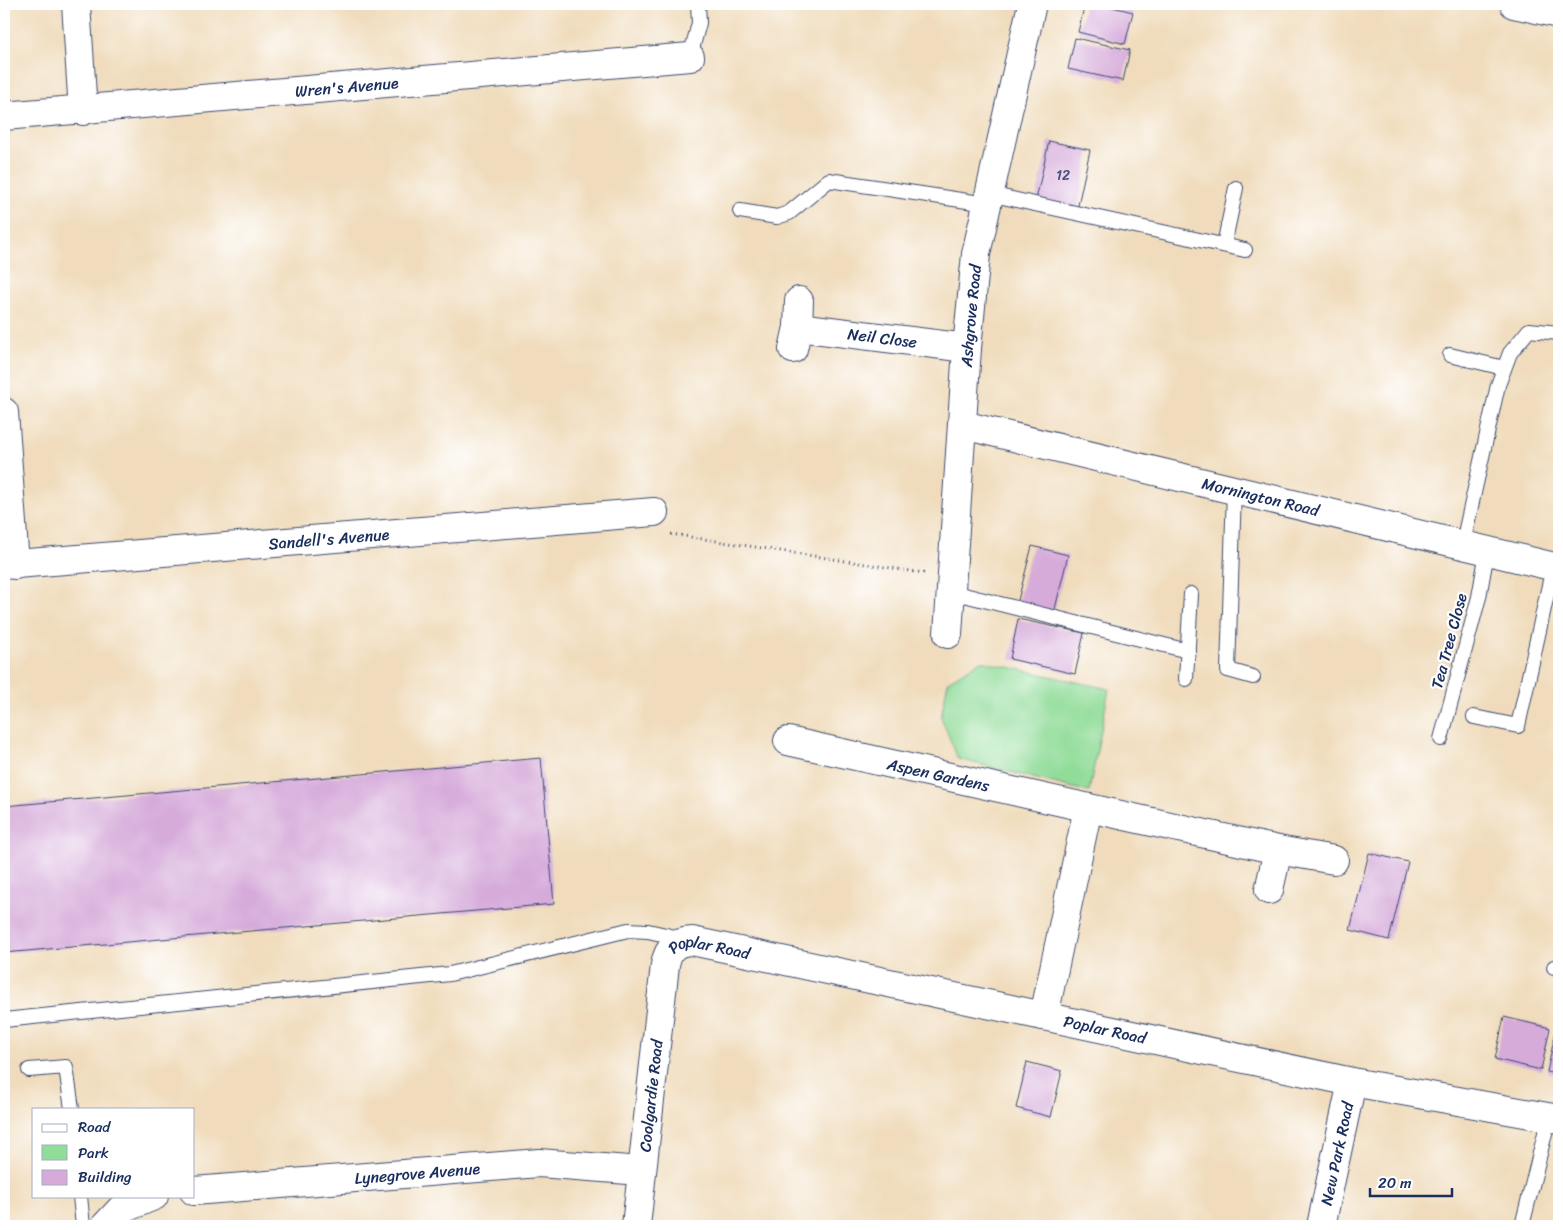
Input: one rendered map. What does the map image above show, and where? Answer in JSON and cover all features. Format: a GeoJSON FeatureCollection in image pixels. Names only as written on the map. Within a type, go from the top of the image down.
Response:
{"type":"FeatureCollection","features":[{"type":"Feature","properties":{"kind":"street"},"geometry":{"type":"LineString","coordinates":[[76,4],[83,111]]}},
{"type":"Feature","properties":{"kind":"street","name":"Ashgrove Road"},"geometry":{"type":"LineString","coordinates":[[948,634],[967,348],[976,254],[1032,4]]}},
{"type":"Feature","properties":{"kind":"street"},"geometry":{"type":"LineString","coordinates":[[1514,4],[1559,14]]}},
{"type":"Feature","properties":{"kind":"street","name":"Wren's Avenue"},"geometry":{"type":"LineString","coordinates":[[4,116],[83,111],[690,57]]}},
{"type":"Feature","properties":{"kind":"street","name":"Neil Close"},"geometry":{"type":"LineString","coordinates":[[797,326],[967,348]]}},
{"type":"Feature","properties":{"kind":"street"},"geometry":{"type":"LineString","coordinates":[[4,412],[9,565]]}},
{"type":"Feature","properties":{"kind":"street","name":"Mornington Road"},"geometry":{"type":"LineString","coordinates":[[963,425],[1556,567]]}},
{"type":"Feature","properties":{"kind":"street","name":"Sandell's Avenue"},"geometry":{"type":"LineString","coordinates":[[9,565],[654,512]]}},
{"type":"Feature","properties":{"kind":"street","name":"Aspen Gardens"},"geometry":{"type":"LineString","coordinates":[[788,741],[1278,850],[1334,860]]}},
{"type":"Feature","properties":{"kind":"street"},"geometry":{"type":"LineString","coordinates":[[1044,1016],[1088,808]]}},
{"type":"Feature","properties":{"kind":"street"},"geometry":{"type":"LineString","coordinates":[[1269,890],[1278,850]]}},
{"type":"Feature","properties":{"kind":"street","name":"Poplar Road"},"geometry":{"type":"LineString","coordinates":[[665,964],[667,955],[673,946],[692,941],[1352,1082],[1554,1118]]}},
{"type":"Feature","properties":{"kind":"street","name":"Coolgardie Road"},"geometry":{"type":"LineString","coordinates":[[636,1226],[665,964]]}},
{"type":"Feature","properties":{"kind":"street","name":"New Park Road"},"geometry":{"type":"LineString","coordinates":[[1320,1226],[1352,1082]]}},
{"type":"Feature","properties":{"kind":"street","name":"Lynegrove Avenue"},"geometry":{"type":"LineString","coordinates":[[195,1191],[539,1163],[641,1171]]}},
{"type":"Feature","properties":{"kind":"street"},"geometry":{"type":"LineString","coordinates":[[106,1226],[120,1210],[149,1198]]}},
{"type":"Feature","properties":{"kind":"lane"},"geometry":{"type":"LineString","coordinates":[[690,57],[699,23],[698,4]]}},
{"type":"Feature","properties":{"kind":"lane"},"geometry":{"type":"LineString","coordinates":[[740,211],[777,217],[789,213],[829,180],[988,199],[1245,250]]}},
{"type":"Feature","properties":{"kind":"lane"},"geometry":{"type":"LineString","coordinates":[[1224,245],[1236,188]]}},
{"type":"Feature","properties":{"kind":"lane","name":"Tea Tree Close"},"geometry":{"type":"LineString","coordinates":[[1441,739],[1479,596],[1475,549],[1498,386],[1510,353],[1528,330],[1559,333]]}},
{"type":"Feature","properties":{"kind":"lane"},"geometry":{"type":"LineString","coordinates":[[1450,355],[1504,368]]}},
{"type":"Feature","properties":{"kind":"lane"},"geometry":{"type":"LineString","coordinates":[[1234,491],[1228,670],[1253,678]]}},
{"type":"Feature","properties":{"kind":"lane"},"geometry":{"type":"LineString","coordinates":[[1474,717],[1518,726],[1556,567]]}},
{"type":"Feature","properties":{"kind":"lane"},"geometry":{"type":"LineString","coordinates":[[952,585],[1188,651]]}},
{"type":"Feature","properties":{"kind":"lane"},"geometry":{"type":"LineString","coordinates":[[1186,679],[1191,594]]}},
{"type":"Feature","properties":{"kind":"lane"},"geometry":{"type":"LineString","coordinates":[[4,1020],[450,974],[628,930],[648,931],[692,941]]}},
{"type":"Feature","properties":{"kind":"lane"},"geometry":{"type":"LineString","coordinates":[[29,1070],[66,1067],[72,1108]]}},
{"type":"Feature","properties":{"kind":"lane"},"geometry":{"type":"LineString","coordinates":[[1522,1226],[1554,1118]]}},
{"type":"Feature","properties":{"kind":"lane"},"geometry":{"type":"LineString","coordinates":[[80,1198],[83,1226]]}},
{"type":"Feature","properties":{"kind":"path"},"geometry":{"type":"LineString","coordinates":[[654,512],[663,533],[952,585]]}},
{"type":"Feature","properties":{"kind":"green space"},"geometry":{"type":"Polygon","coordinates":[[[981,661],[1109,689],[1089,792],[958,759],[941,717],[948,681],[981,661]]]}},
{"type":"Feature","properties":{"kind":"building"},"geometry":{"type":"Polygon","coordinates":[[[1085,4],[1100,4],[1133,12],[1125,44],[1078,32],[1085,4]]]}},
{"type":"Feature","properties":{"kind":"building"},"geometry":{"type":"Polygon","coordinates":[[[1075,38],[1130,50],[1123,81],[1068,69],[1075,38]]]}},
{"type":"Feature","properties":{"kind":"building"},"geometry":{"type":"Polygon","coordinates":[[[1049,141],[1090,150],[1077,210],[1036,200],[1049,141]]]}},
{"type":"Feature","properties":{"kind":"building"},"geometry":{"type":"Polygon","coordinates":[[[1032,546],[1068,555],[1054,613],[1017,604],[1032,546]]]}},
{"type":"Feature","properties":{"kind":"building"},"geometry":{"type":"Polygon","coordinates":[[[1018,619],[1084,633],[1075,674],[1010,659],[1018,619]]]}},
{"type":"Feature","properties":{"kind":"building"},"geometry":{"type":"Polygon","coordinates":[[[541,758],[554,904],[4,953],[4,806],[541,758]]]}},
{"type":"Feature","properties":{"kind":"building"},"geometry":{"type":"Polygon","coordinates":[[[1369,853],[1408,862],[1389,940],[1350,930],[1369,853]]]}},
{"type":"Feature","properties":{"kind":"building"},"geometry":{"type":"Polygon","coordinates":[[[1504,1017],[1550,1028],[1541,1070],[1495,1059],[1504,1017]]]}},
{"type":"Feature","properties":{"kind":"building"},"geometry":{"type":"Polygon","coordinates":[[[1556,1030],[1559,1031],[1559,1075],[1547,1072],[1556,1030]]]}},
{"type":"Feature","properties":{"kind":"building"},"geometry":{"type":"Polygon","coordinates":[[[1027,1062],[1062,1071],[1051,1117],[1016,1108],[1027,1062]]]}}]}
